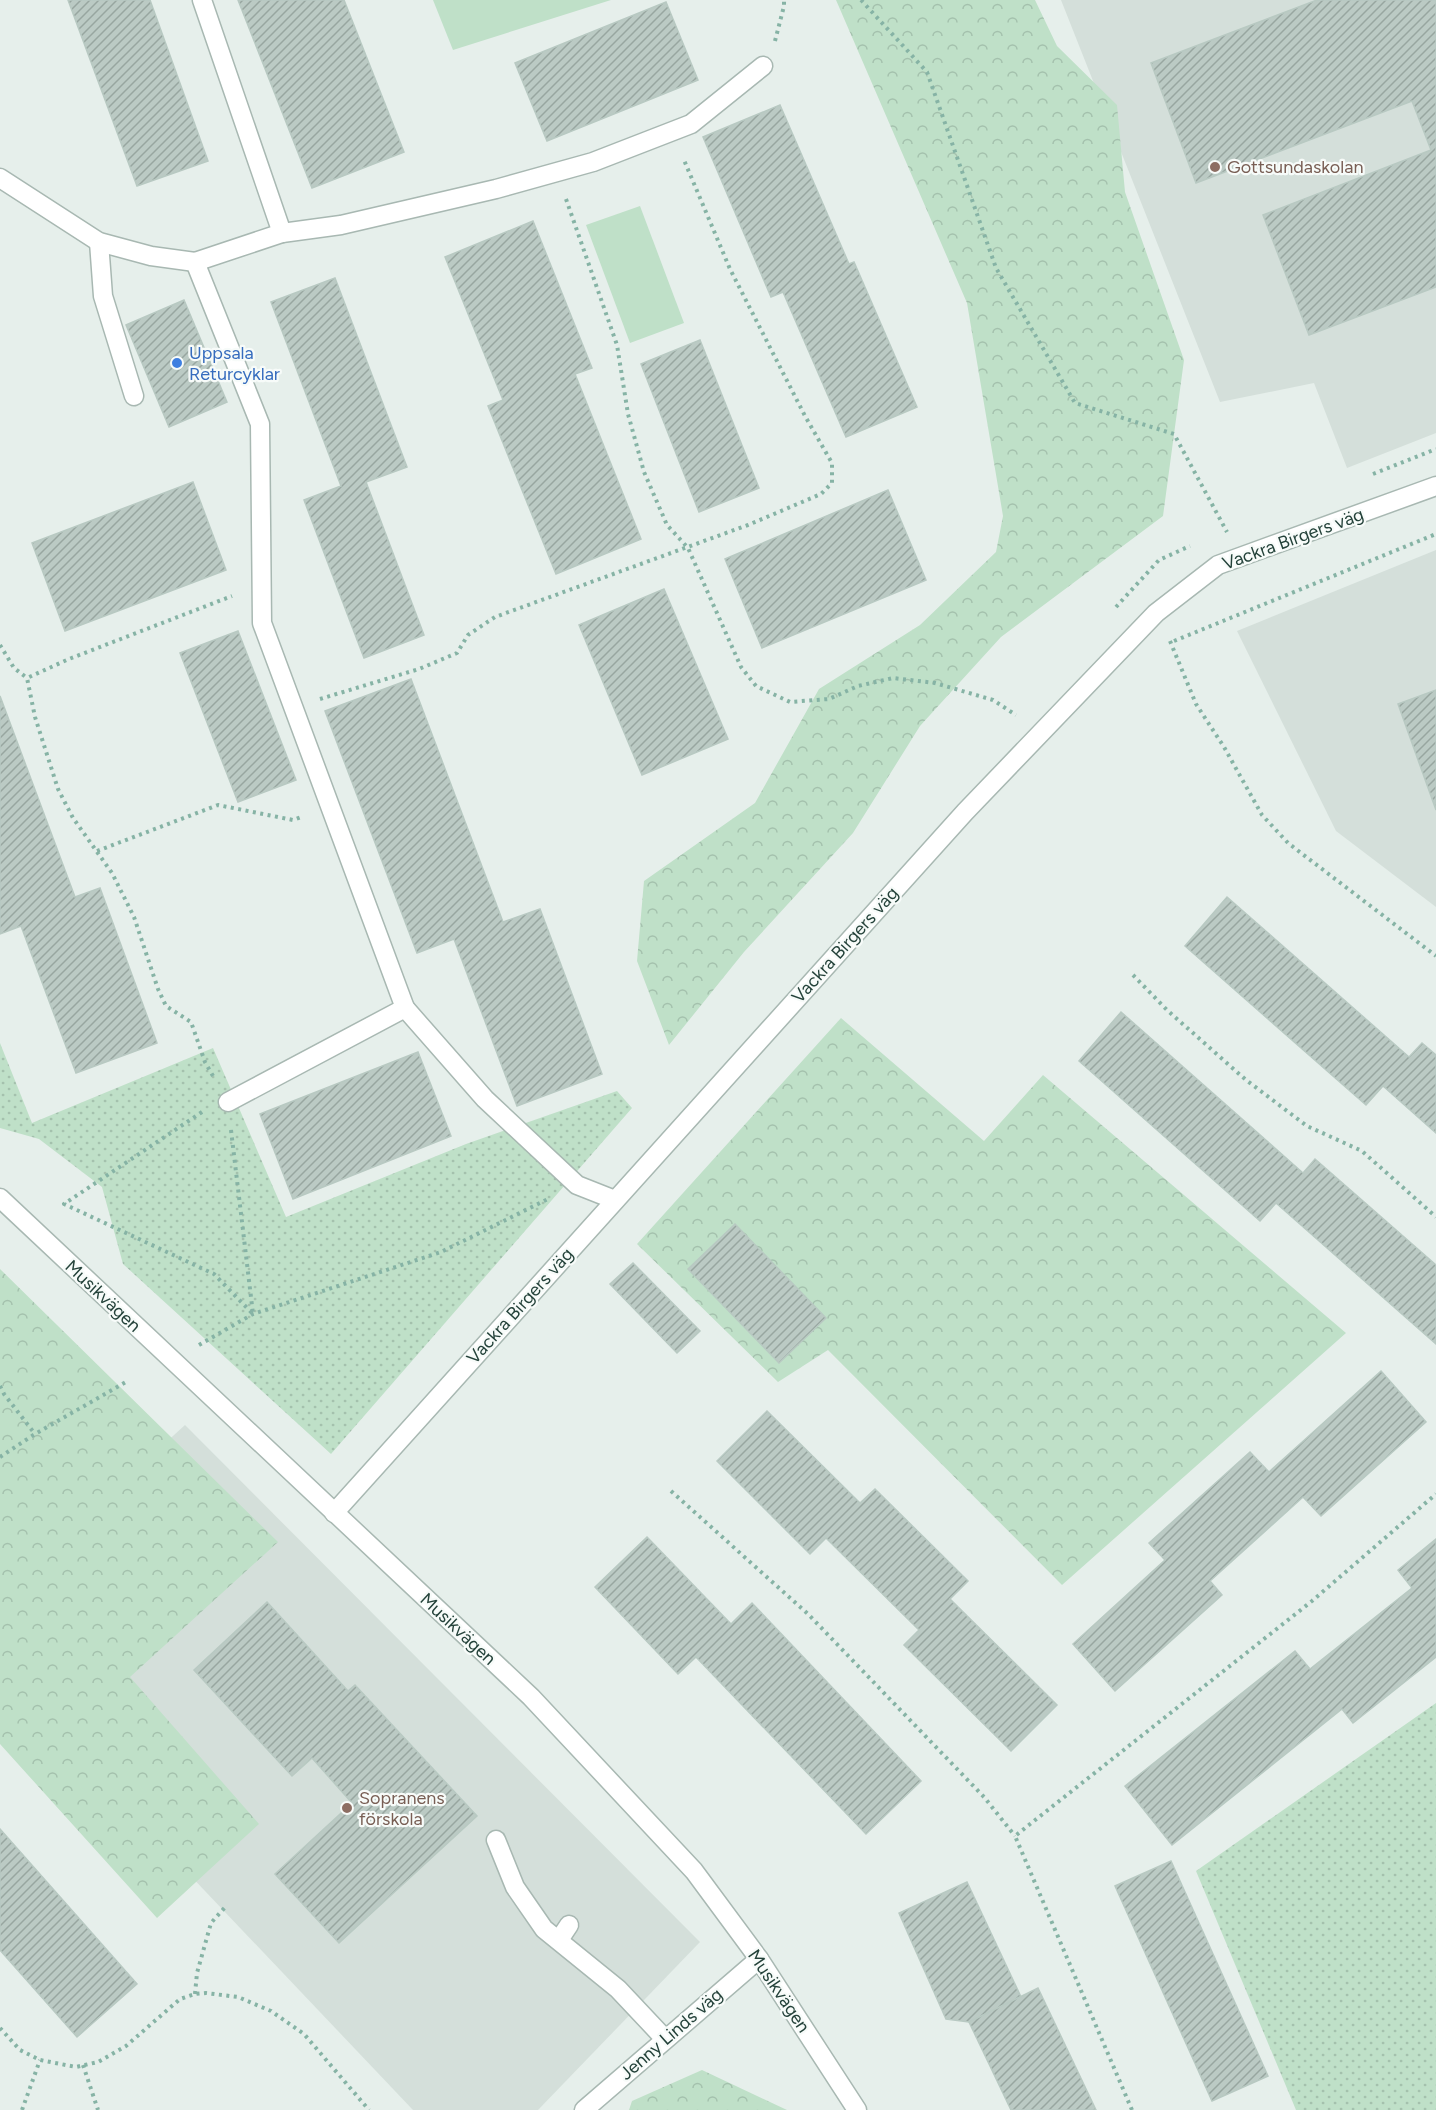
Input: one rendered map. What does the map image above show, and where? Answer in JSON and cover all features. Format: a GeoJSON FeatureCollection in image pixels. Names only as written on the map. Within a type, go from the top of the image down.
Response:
{"type":"FeatureCollection","features":[{"type":"Feature","properties":{"kind":"street"},"geometry":{"type":"LineString","coordinates":[[202,0],[282,233]]}},
{"type":"Feature","properties":{"kind":"street"},"geometry":{"type":"LineString","coordinates":[[0,178],[99,242],[151,256],[195,262],[282,233],[341,225],[496,189],[593,162],[691,124],[764,66]]}},
{"type":"Feature","properties":{"kind":"street"},"geometry":{"type":"LineString","coordinates":[[99,242],[103,296],[134,396]]}},
{"type":"Feature","properties":{"kind":"street"},"geometry":{"type":"LineString","coordinates":[[195,262],[260,424],[262,622],[405,1008],[485,1099],[577,1185],[615,1200]]}},
{"type":"Feature","properties":{"kind":"street","name":"Vackra Birgers väg"},"geometry":{"type":"LineString","coordinates":[[334,1513],[964,812],[1155,613],[1218,566],[1436,486]]}},
{"type":"Feature","properties":{"kind":"street"},"geometry":{"type":"LineString","coordinates":[[228,1102],[405,1008]]}},
{"type":"Feature","properties":{"kind":"street","name":"Musikvägen"},"geometry":{"type":"LineString","coordinates":[[0,1198],[531,1697],[694,1871],[759,1959],[857,2110]]}},
{"type":"Feature","properties":{"kind":"street"},"geometry":{"type":"LineString","coordinates":[[496,1840],[515,1887],[544,1929],[564,1933],[665,2040]]}},
{"type":"Feature","properties":{"kind":"street","name":"Jenny Linds väg"},"geometry":{"type":"LineString","coordinates":[[584,2110],[759,1959]]}},
{"type":"Feature","properties":{"kind":"path"},"geometry":{"type":"LineString","coordinates":[[764,66],[777,38],[784,0]]}},
{"type":"Feature","properties":{"kind":"path"},"geometry":{"type":"LineString","coordinates":[[861,0],[927,72],[996,268],[1075,403],[1174,434],[1228,535]]}},
{"type":"Feature","properties":{"kind":"path"},"geometry":{"type":"LineString","coordinates":[[294,708],[419,669],[457,653],[468,635],[495,617],[688,548],[821,494],[832,483],[832,463],[805,416],[730,269],[672,131]]}},
{"type":"Feature","properties":{"kind":"path"},"geometry":{"type":"LineString","coordinates":[[556,172],[617,345],[628,414],[644,472],[668,525],[688,548],[741,668],[756,686],[790,702],[829,699],[858,686],[892,678],[936,683],[993,700],[1017,716]]}},
{"type":"Feature","properties":{"kind":"path"},"geometry":{"type":"LineString","coordinates":[[1170,642],[1436,534]]}},
{"type":"Feature","properties":{"kind":"path"},"geometry":{"type":"LineString","coordinates":[[1139,582],[1170,642],[1196,704],[1224,747],[1262,815],[1288,843],[1436,956]]}},
{"type":"Feature","properties":{"kind":"path"},"geometry":{"type":"LineString","coordinates":[[27,678],[69,659],[262,585]]}},
{"type":"Feature","properties":{"kind":"path"},"geometry":{"type":"LineString","coordinates":[[0,645],[14,668],[27,678],[35,717],[58,789],[73,818],[112,873],[134,917],[166,1006],[191,1022],[205,1062],[228,1102],[253,1314]]}},
{"type":"Feature","properties":{"kind":"path"},"geometry":{"type":"LineString","coordinates":[[97,851],[218,805],[293,820],[329,804]]}},
{"type":"Feature","properties":{"kind":"path"},"geometry":{"type":"LineString","coordinates":[[1132,975],[1167,1010],[1246,1080],[1307,1126],[1362,1150],[1436,1217]]}},
{"type":"Feature","properties":{"kind":"path"},"geometry":{"type":"LineString","coordinates":[[228,1102],[205,1110],[64,1204],[214,1274],[253,1314]]}},
{"type":"Feature","properties":{"kind":"path"},"geometry":{"type":"LineString","coordinates":[[198,1346],[253,1314],[441,1252],[577,1185]]}},
{"type":"Feature","properties":{"kind":"path"},"geometry":{"type":"LineString","coordinates":[[0,1458],[35,1434],[126,1382]]}},
{"type":"Feature","properties":{"kind":"path"},"geometry":{"type":"LineString","coordinates":[[0,1386],[35,1434]]}},
{"type":"Feature","properties":{"kind":"path"},"geometry":{"type":"LineString","coordinates":[[671,1491],[808,1614],[984,1797],[1015,1836],[1132,2110]]}},
{"type":"Feature","properties":{"kind":"path"},"geometry":{"type":"LineString","coordinates":[[1015,1836],[1312,1601],[1436,1494]]}},
{"type":"Feature","properties":{"kind":"path"},"geometry":{"type":"LineString","coordinates":[[195,1994],[197,1973],[211,1923],[227,1905]]}},
{"type":"Feature","properties":{"kind":"path"},"geometry":{"type":"LineString","coordinates":[[0,2028],[20,2050],[39,2060],[76,2067],[98,2062],[126,2046],[180,1999],[206,1992],[238,1996],[271,2011],[304,2034],[369,2110]]}},
{"type":"Feature","properties":{"kind":"path"},"geometry":{"type":"LineString","coordinates":[[22,2110],[39,2060]]}},
{"type":"Feature","properties":{"kind":"path"},"geometry":{"type":"LineString","coordinates":[[83,2065],[98,2110]]}},
{"type":"Feature","properties":{"kind":"shaded area","name":"Gottsundaskolan"},"geometry":{"type":"Polygon","coordinates":[[[1061,0],[1436,0],[1436,433],[1347,468],[1314,383],[1220,402],[1061,0]]]}},
{"type":"Feature","properties":{"kind":"shaded area"},"geometry":{"type":"Polygon","coordinates":[[[1436,550],[1436,907],[1336,831],[1237,631],[1436,550]]]}},
{"type":"Feature","properties":{"kind":"shaded area","name":"Sopranens förskola"},"geometry":{"type":"Polygon","coordinates":[[[185,1425],[700,1942],[538,2110],[413,2110],[0,1675],[0,1594],[185,1425]]]}},
{"type":"Feature","properties":{"kind":"green space"},"geometry":{"type":"Polygon","coordinates":[[[433,0],[611,0],[453,50],[433,0]]]}},
{"type":"Feature","properties":{"kind":"green space"},"geometry":{"type":"Polygon","coordinates":[[[836,0],[1035,0],[1057,46],[1117,105],[1125,192],[1184,360],[1163,516],[1001,637],[920,726],[853,833],[744,952],[669,1045],[637,961],[644,881],[755,803],[819,689],[920,625],[996,552],[1003,516],[967,303],[836,0]]]}},
{"type":"Feature","properties":{"kind":"green space"},"geometry":{"type":"Polygon","coordinates":[[[640,206],[684,323],[630,343],[586,225],[640,206]]]}},
{"type":"Feature","properties":{"kind":"green space"},"geometry":{"type":"Polygon","coordinates":[[[841,1018],[984,1141],[1043,1075],[1346,1333],[1062,1585],[828,1350],[778,1382],[637,1244],[841,1018]]]}},
{"type":"Feature","properties":{"kind":"green space"},"geometry":{"type":"Polygon","coordinates":[[[0,1043],[32,1123],[213,1048],[286,1217],[466,1144],[617,1091],[632,1108],[331,1454],[123,1264],[102,1187],[39,1139],[0,1128],[0,1043]]]}},
{"type":"Feature","properties":{"kind":"green space"},"geometry":{"type":"Polygon","coordinates":[[[0,1269],[278,1542],[130,1677],[259,1824],[157,1918],[0,1744],[0,1269]]]}},
{"type":"Feature","properties":{"kind":"green space"},"geometry":{"type":"Polygon","coordinates":[[[1436,1703],[1436,2110],[1296,2110],[1196,1871],[1436,1703]]]}},
{"type":"Feature","properties":{"kind":"green space"},"geometry":{"type":"Polygon","coordinates":[[[702,2070],[787,2110],[629,2110],[632,2101],[702,2070]]]}},
{"type":"Feature","properties":{"kind":"building"},"geometry":{"type":"Polygon","coordinates":[[[68,0],[150,0],[208,161],[137,186],[68,0]]]}},
{"type":"Feature","properties":{"kind":"building"},"geometry":{"type":"Polygon","coordinates":[[[238,0],[344,0],[404,152],[312,188],[238,0]]]}},
{"type":"Feature","properties":{"kind":"building","name":"Gottsundaskolan"},"geometry":{"type":"Polygon","coordinates":[[[1317,0],[1436,0],[1436,287],[1309,335],[1263,215],[1431,150],[1412,101],[1196,183],[1151,63],[1317,0]]]}},
{"type":"Feature","properties":{"kind":"building"},"geometry":{"type":"Polygon","coordinates":[[[666,2],[698,80],[547,141],[515,63],[666,2]]]}},
{"type":"Feature","properties":{"kind":"building"},"geometry":{"type":"Polygon","coordinates":[[[780,105],[849,264],[854,262],[917,407],[846,437],[783,292],[771,297],[703,137],[780,105]]]}},
{"type":"Feature","properties":{"kind":"building"},"geometry":{"type":"Polygon","coordinates":[[[533,221],[592,368],[575,374],[641,539],[556,574],[488,406],[503,400],[445,257],[533,221]]]}},
{"type":"Feature","properties":{"kind":"building"},"geometry":{"type":"Polygon","coordinates":[[[335,278],[407,467],[366,482],[424,635],[364,658],[304,500],[341,486],[271,302],[335,278]]]}},
{"type":"Feature","properties":{"kind":"building","name":"Uppsala Returcyklar"},"geometry":{"type":"Polygon","coordinates":[[[184,300],[227,402],[169,427],[126,325],[184,300]]]}},
{"type":"Feature","properties":{"kind":"building"},"geometry":{"type":"Polygon","coordinates":[[[700,340],[759,488],[699,512],[641,364],[700,340]]]}},
{"type":"Feature","properties":{"kind":"building"},"geometry":{"type":"Polygon","coordinates":[[[193,482],[226,570],[65,631],[32,543],[193,482]]]}},
{"type":"Feature","properties":{"kind":"building"},"geometry":{"type":"Polygon","coordinates":[[[888,490],[926,580],[762,648],[725,559],[888,490]]]}},
{"type":"Feature","properties":{"kind":"building"},"geometry":{"type":"Polygon","coordinates":[[[664,589],[728,739],[642,775],[579,625],[664,589]]]}},
{"type":"Feature","properties":{"kind":"building"},"geometry":{"type":"Polygon","coordinates":[[[238,631],[296,780],[238,802],[180,653],[238,631]]]}},
{"type":"Feature","properties":{"kind":"building"},"geometry":{"type":"Polygon","coordinates":[[[411,679],[503,922],[540,909],[602,1074],[517,1106],[454,939],[417,953],[325,711],[411,679]]]}},
{"type":"Feature","properties":{"kind":"building"},"geometry":{"type":"Polygon","coordinates":[[[1436,690],[1436,810],[1398,704],[1436,690]]]}},
{"type":"Feature","properties":{"kind":"building"},"geometry":{"type":"Polygon","coordinates":[[[0,696],[75,897],[100,888],[157,1043],[76,1073],[21,926],[0,934],[0,696]]]}},
{"type":"Feature","properties":{"kind":"building"},"geometry":{"type":"Polygon","coordinates":[[[1227,897],[1409,1057],[1422,1043],[1436,1055],[1436,1133],[1383,1086],[1366,1105],[1185,946],[1227,897]]]}},
{"type":"Feature","properties":{"kind":"building"},"geometry":{"type":"Polygon","coordinates":[[[1121,1012],[1303,1173],[1315,1159],[1436,1265],[1436,1344],[1276,1203],[1260,1221],[1079,1061],[1121,1012]]]}},
{"type":"Feature","properties":{"kind":"building"},"geometry":{"type":"Polygon","coordinates":[[[418,1052],[451,1136],[293,1199],[260,1114],[418,1052]]]}},
{"type":"Feature","properties":{"kind":"building"},"geometry":{"type":"Polygon","coordinates":[[[735,1224],[826,1318],[779,1363],[688,1269],[735,1224]]]}},
{"type":"Feature","properties":{"kind":"building"},"geometry":{"type":"Polygon","coordinates":[[[633,1263],[700,1331],[677,1353],[610,1284],[633,1263]]]}},
{"type":"Feature","properties":{"kind":"building"},"geometry":{"type":"Polygon","coordinates":[[[1381,1371],[1426,1422],[1321,1516],[1303,1497],[1210,1581],[1222,1595],[1115,1691],[1073,1644],[1165,1560],[1149,1543],[1250,1452],[1269,1472],[1381,1371]]]}},
{"type":"Feature","properties":{"kind":"building"},"geometry":{"type":"Polygon","coordinates":[[[767,1411],[860,1503],[875,1489],[968,1581],[950,1599],[1057,1705],[1011,1751],[904,1645],[919,1630],[826,1538],[810,1554],[717,1461],[767,1411]]]}},
{"type":"Feature","properties":{"kind":"building"},"geometry":{"type":"Polygon","coordinates":[[[647,1537],[731,1624],[752,1603],[921,1781],[866,1834],[696,1657],[678,1674],[595,1587],[647,1537]]]}},
{"type":"Feature","properties":{"kind":"building"},"geometry":{"type":"Polygon","coordinates":[[[1436,1539],[1436,1657],[1353,1723],[1342,1709],[1172,1845],[1125,1786],[1295,1651],[1310,1669],[1412,1588],[1398,1570],[1436,1539]]]}},
{"type":"Feature","properties":{"kind":"building"},"geometry":{"type":"Polygon","coordinates":[[[267,1602],[348,1691],[355,1685],[477,1816],[339,1943],[275,1874],[352,1803],[312,1758],[292,1776],[194,1670],[267,1602]]]}},
{"type":"Feature","properties":{"kind":"building"},"geometry":{"type":"Polygon","coordinates":[[[0,1829],[137,1984],[77,2037],[0,1950],[0,1829]]]}},
{"type":"Feature","properties":{"kind":"building"},"geometry":{"type":"Polygon","coordinates":[[[1171,1861],[1268,2076],[1212,2101],[1115,1886],[1171,1861]]]}},
{"type":"Feature","properties":{"kind":"building"},"geometry":{"type":"Polygon","coordinates":[[[967,1882],[1021,1997],[969,2022],[946,2019],[899,1913],[967,1882]]]}},
{"type":"Feature","properties":{"kind":"building"},"geometry":{"type":"Polygon","coordinates":[[[1038,1988],[1096,2110],[1011,2110],[969,2022],[1038,1988]]]}},
{"type":"Feature","properties":{"kind":"place","name":"Gottsundaskolan"},"geometry":{"type":"Point","coordinates":[1215,167]}},
{"type":"Feature","properties":{"kind":"place","name":"Uppsala Returcyklar"},"geometry":{"type":"Point","coordinates":[177,363]}},
{"type":"Feature","properties":{"kind":"place","name":"Sopranens förskola"},"geometry":{"type":"Point","coordinates":[347,1808]}}]}
